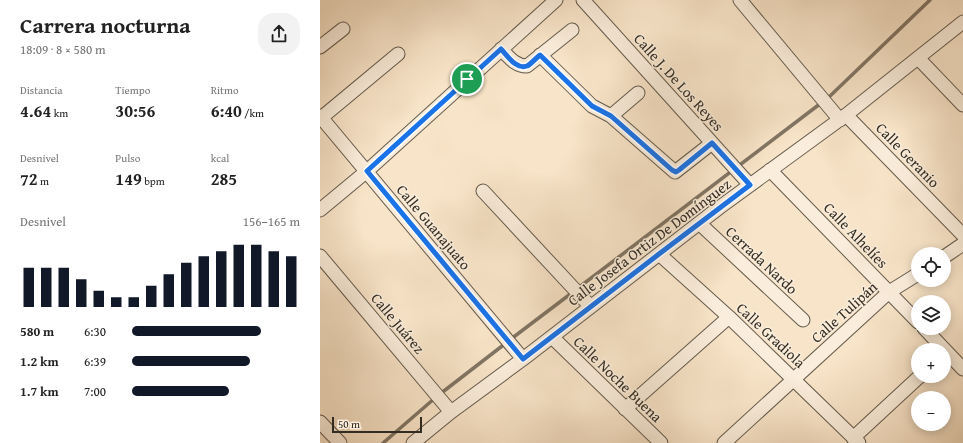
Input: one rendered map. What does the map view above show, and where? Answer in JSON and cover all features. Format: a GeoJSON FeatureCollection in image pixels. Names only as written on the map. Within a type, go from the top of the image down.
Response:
{"type":"FeatureCollection","features":[{"type":"Feature","properties":{"kind":"street"},"geometry":{"type":"LineString","coordinates":[[320,210],[367,171],[556,0]]}},
{"type":"Feature","properties":{"kind":"street","name":"Calle J. De Los Reyes"},"geometry":{"type":"LineString","coordinates":[[583,0],[746,181]]}},
{"type":"Feature","properties":{"kind":"street","name":"Calle Geranio"},"geometry":{"type":"LineString","coordinates":[[740,0],[829,107],[843,117],[963,235]]}},
{"type":"Feature","properties":{"kind":"street","name":"Calle Josefa Ortiz De Domínguez"},"geometry":{"type":"LineString","coordinates":[[413,443],[451,412],[552,337],[586,302],[659,254],[699,223],[746,181],[770,170],[843,117],[963,22]]}},
{"type":"Feature","properties":{"kind":"street"},"geometry":{"type":"LineString","coordinates":[[320,47],[343,29]]}},
{"type":"Feature","properties":{"kind":"street"},"geometry":{"type":"LineString","coordinates":[[501,49],[520,66],[527,66],[572,30]]}},
{"type":"Feature","properties":{"kind":"street"},"geometry":{"type":"LineString","coordinates":[[321,117],[398,54]]}},
{"type":"Feature","properties":{"kind":"street"},"geometry":{"type":"LineString","coordinates":[[540,55],[592,106],[611,116],[676,172],[712,143]]}},
{"type":"Feature","properties":{"kind":"street"},"geometry":{"type":"LineString","coordinates":[[918,58],[963,105]]}},
{"type":"Feature","properties":{"kind":"street"},"geometry":{"type":"LineString","coordinates":[[611,116],[638,93]]}},
{"type":"Feature","properties":{"kind":"street","name":"Calle Guanajuato"},"geometry":{"type":"LineString","coordinates":[[321,117],[523,359]]}},
{"type":"Feature","properties":{"kind":"street","name":"Calle Alhelíes"},"geometry":{"type":"LineString","coordinates":[[770,170],[911,315]]}},
{"type":"Feature","properties":{"kind":"street"},"geometry":{"type":"LineString","coordinates":[[483,190],[586,302]]}},
{"type":"Feature","properties":{"kind":"street","name":"Cerrada Nardo"},"geometry":{"type":"LineString","coordinates":[[699,223],[803,320]]}},
{"type":"Feature","properties":{"kind":"street"},"geometry":{"type":"LineString","coordinates":[[951,252],[963,244]]}},
{"type":"Feature","properties":{"kind":"street","name":"Calle Gradiola"},"geometry":{"type":"LineString","coordinates":[[659,254],[729,317],[856,440]]}},
{"type":"Feature","properties":{"kind":"street","name":"Calle Juárez"},"geometry":{"type":"LineString","coordinates":[[320,256],[451,412]]}},
{"type":"Feature","properties":{"kind":"street","name":"Calle Tulipán"},"geometry":{"type":"LineString","coordinates":[[724,443],[889,292],[911,278]]}},
{"type":"Feature","properties":{"kind":"street"},"geometry":{"type":"LineString","coordinates":[[625,409],[729,317]]}},
{"type":"Feature","properties":{"kind":"street"},"geometry":{"type":"LineString","coordinates":[[930,335],[937,343]]}},
{"type":"Feature","properties":{"kind":"street","name":"Calle Noche Buena"},"geometry":{"type":"LineString","coordinates":[[552,337],[661,443]]}},
{"type":"Feature","properties":{"kind":"street"},"geometry":{"type":"LineString","coordinates":[[951,358],[963,369]]}},
{"type":"Feature","properties":{"kind":"street"},"geometry":{"type":"LineString","coordinates":[[856,440],[913,383]]}},
{"type":"Feature","properties":{"kind":"street"},"geometry":{"type":"LineString","coordinates":[[320,422],[340,443]]}},
{"type":"Feature","properties":{"kind":"waterway"},"geometry":{"type":"LineString","coordinates":[[578,288],[829,97],[930,0]]}},
{"type":"Feature","properties":{"kind":"waterway"},"geometry":{"type":"LineString","coordinates":[[511,339],[573,292]]}},
{"type":"Feature","properties":{"kind":"waterway"},"geometry":{"type":"LineString","coordinates":[[440,394],[506,343]]}},
{"type":"Feature","properties":{"kind":"waterway"},"geometry":{"type":"LineString","coordinates":[[383,443],[435,398]]}},
{"type":"Feature","properties":{"kind":"route"},"geometry":{"type":"LineString","coordinates":[[501,49],[520,66],[527,66],[540,55],[592,106],[611,116],[672,170],[676,172],[679,170],[712,143],[750,185],[590,306],[523,359],[367,171],[467,79],[501,49]]}}]}
